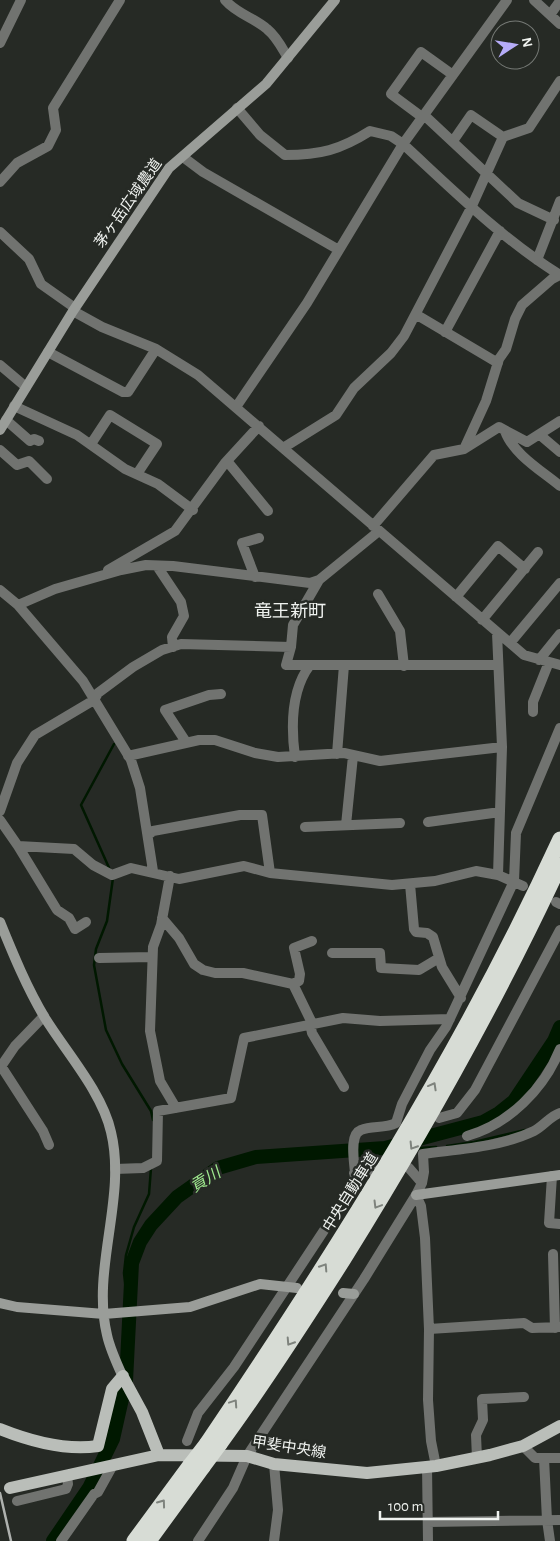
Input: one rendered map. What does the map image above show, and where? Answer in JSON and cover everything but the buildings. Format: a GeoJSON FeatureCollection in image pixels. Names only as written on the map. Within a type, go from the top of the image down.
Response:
{"type":"FeatureCollection","features":[{"type":"Feature","properties":{"kind":"highway","name":"中央自動車道"},"geometry":{"type":"LineString","coordinates":[[134,1541],[213,1443],[295,1312],[395,1166],[409,1125],[513,937],[560,839]]}},
{"type":"Feature","properties":{"kind":"highway","name":"中央自動車道"},"geometry":{"type":"LineString","coordinates":[[409,1125],[510,968],[560,865]]}},
{"type":"Feature","properties":{"kind":"highway","name":"中央自動車道"},"geometry":{"type":"LineString","coordinates":[[149,1541],[196,1466]]}},
{"type":"Feature","properties":{"kind":"main road"},"geometry":{"type":"LineString","coordinates":[[0,1429],[43,1444],[88,1448],[98,1446],[112,1389],[123,1377],[135,1399],[158,1455]]}},
{"type":"Feature","properties":{"kind":"main road","name":"甲斐中央線"},"geometry":{"type":"LineString","coordinates":[[10,1488],[158,1455],[247,1456],[274,1464],[367,1474],[477,1458],[523,1446],[560,1426]]}},
{"type":"Feature","properties":{"kind":"street"},"geometry":{"type":"LineString","coordinates":[[0,42],[21,0]]}},
{"type":"Feature","properties":{"kind":"street"},"geometry":{"type":"LineString","coordinates":[[0,182],[16,163],[48,146],[56,130],[53,108],[120,0]]}},
{"type":"Feature","properties":{"kind":"street"},"geometry":{"type":"LineString","coordinates":[[224,0],[232,9],[268,29],[277,38],[288,58]]}},
{"type":"Feature","properties":{"kind":"street","name":"茅ヶ岳広域農道"},"geometry":{"type":"LineString","coordinates":[[0,430],[74,309],[169,168],[266,84],[335,0]]}},
{"type":"Feature","properties":{"kind":"street"},"geometry":{"type":"LineString","coordinates":[[236,407],[307,303],[403,144],[507,0]]}},
{"type":"Feature","properties":{"kind":"street"},"geometry":{"type":"LineString","coordinates":[[534,0],[560,24]]}},
{"type":"Feature","properties":{"kind":"street"},"geometry":{"type":"LineString","coordinates":[[550,15],[560,1]]}},
{"type":"Feature","properties":{"kind":"street"},"geometry":{"type":"LineString","coordinates":[[453,75],[421,52],[391,94],[423,116],[454,141],[486,174],[527,208],[554,220]]}},
{"type":"Feature","properties":{"kind":"street"},"geometry":{"type":"LineString","coordinates":[[283,448],[336,415],[354,388],[391,353],[416,315],[471,208],[503,138],[529,128],[560,81]]}},
{"type":"Feature","properties":{"kind":"street"},"geometry":{"type":"LineString","coordinates":[[238,108],[260,135],[285,155],[307,155],[345,147],[370,131],[390,136],[403,144],[471,208],[537,260],[560,275]]}},
{"type":"Feature","properties":{"kind":"street"},"geometry":{"type":"LineString","coordinates":[[454,141],[471,115],[503,138]]}},
{"type":"Feature","properties":{"kind":"street"},"geometry":{"type":"LineString","coordinates":[[183,157],[203,172],[339,250]]}},
{"type":"Feature","properties":{"kind":"street"},"geometry":{"type":"LineString","coordinates":[[537,260],[560,202]]}},
{"type":"Feature","properties":{"kind":"street"},"geometry":{"type":"LineString","coordinates":[[445,332],[500,231]]}},
{"type":"Feature","properties":{"kind":"street"},"geometry":{"type":"LineString","coordinates":[[0,232],[29,259],[41,284],[102,327],[156,349],[198,375],[524,655],[560,665]]}},
{"type":"Feature","properties":{"kind":"street"},"geometry":{"type":"LineString","coordinates":[[464,449],[486,401],[498,363],[506,349],[515,319],[522,305],[552,279],[560,275]]}},
{"type":"Feature","properties":{"kind":"street"},"geometry":{"type":"LineString","coordinates":[[416,315],[498,363]]}},
{"type":"Feature","properties":{"kind":"street"},"geometry":{"type":"LineString","coordinates":[[48,352],[123,392],[128,392],[156,349]]}},
{"type":"Feature","properties":{"kind":"street"},"geometry":{"type":"LineString","coordinates":[[0,365],[26,387]]}},
{"type":"Feature","properties":{"kind":"street"},"geometry":{"type":"LineString","coordinates":[[14,406],[77,434],[125,469],[158,484],[192,510]]}},
{"type":"Feature","properties":{"kind":"street"},"geometry":{"type":"LineString","coordinates":[[91,444],[110,415],[157,444],[137,474]]}},
{"type":"Feature","properties":{"kind":"street"},"geometry":{"type":"LineString","coordinates":[[6,420],[30,441],[34,439],[39,442]]}},
{"type":"Feature","properties":{"kind":"street"},"geometry":{"type":"LineString","coordinates":[[498,664],[404,666],[286,665],[291,647],[293,626],[319,580],[376,528],[434,455],[464,449],[498,427],[527,442],[560,421]]}},
{"type":"Feature","properties":{"kind":"street"},"geometry":{"type":"LineString","coordinates":[[101,575],[128,557],[175,531],[227,461],[259,426]]}},
{"type":"Feature","properties":{"kind":"street"},"geometry":{"type":"LineString","coordinates":[[506,431],[508,440],[560,486]]}},
{"type":"Feature","properties":{"kind":"street"},"geometry":{"type":"LineString","coordinates":[[540,435],[560,452]]}},
{"type":"Feature","properties":{"kind":"street"},"geometry":{"type":"LineString","coordinates":[[0,450],[17,465],[29,461],[47,479]]}},
{"type":"Feature","properties":{"kind":"street"},"geometry":{"type":"LineString","coordinates":[[227,461],[268,511]]}},
{"type":"Feature","properties":{"kind":"street"},"geometry":{"type":"LineString","coordinates":[[255,577],[242,543],[259,538]]}},
{"type":"Feature","properties":{"kind":"street"},"geometry":{"type":"LineString","coordinates":[[456,597],[498,546],[525,569]]}},
{"type":"Feature","properties":{"kind":"street"},"geometry":{"type":"LineString","coordinates":[[482,620],[538,552]]}},
{"type":"Feature","properties":{"kind":"street"},"geometry":{"type":"LineString","coordinates":[[18,605],[37,594],[130,568],[157,566],[310,583],[319,580]]}},
{"type":"Feature","properties":{"kind":"street"},"geometry":{"type":"LineString","coordinates":[[157,566],[181,602],[184,616],[172,637],[173,647]]}},
{"type":"Feature","properties":{"kind":"street"},"geometry":{"type":"LineString","coordinates":[[510,643],[560,583]]}},
{"type":"Feature","properties":{"kind":"street"},"geometry":{"type":"LineString","coordinates":[[0,590],[18,605],[65,659],[94,700],[128,756],[140,788],[153,871]]}},
{"type":"Feature","properties":{"kind":"street"},"geometry":{"type":"LineString","coordinates":[[378,594],[400,631],[404,666]]}},
{"type":"Feature","properties":{"kind":"street"},"geometry":{"type":"LineString","coordinates":[[497,633],[502,747],[498,875]]}},
{"type":"Feature","properties":{"kind":"street"},"geometry":{"type":"LineString","coordinates":[[533,712],[532,702],[544,661],[560,634]]}},
{"type":"Feature","properties":{"kind":"street"},"geometry":{"type":"LineString","coordinates":[[0,810],[17,763],[35,735],[94,700],[98,693],[133,667],[162,650],[200,643],[240,647],[291,647]]}},
{"type":"Feature","properties":{"kind":"street"},"geometry":{"type":"LineString","coordinates":[[294,757],[291,732],[294,710],[302,675],[310,665]]}},
{"type":"Feature","properties":{"kind":"street"},"geometry":{"type":"LineString","coordinates":[[337,754],[344,665]]}},
{"type":"Feature","properties":{"kind":"street"},"geometry":{"type":"LineString","coordinates":[[186,742],[165,710],[209,695],[221,694]]}},
{"type":"Feature","properties":{"kind":"street"},"geometry":{"type":"LineString","coordinates":[[187,1441],[198,1413],[292,1287],[348,1194],[354,1173],[354,1139],[357,1133],[361,1130],[409,1125],[402,1104],[430,1050],[450,1020],[518,883],[516,833],[560,728]]}},
{"type":"Feature","properties":{"kind":"street"},"geometry":{"type":"LineString","coordinates":[[128,756],[186,742],[215,740],[255,753],[294,757],[337,754],[380,761],[502,747]]}},
{"type":"Feature","properties":{"kind":"street"},"geometry":{"type":"LineString","coordinates":[[346,825],[353,756]]}},
{"type":"Feature","properties":{"kind":"street"},"geometry":{"type":"LineString","coordinates":[[428,822],[500,812]]}},
{"type":"Feature","properties":{"kind":"street"},"geometry":{"type":"LineString","coordinates":[[148,835],[153,831],[240,815],[262,815],[270,873]]}},
{"type":"Feature","properties":{"kind":"street"},"geometry":{"type":"LineString","coordinates":[[0,820],[57,910],[69,918],[75,928],[86,922]]}},
{"type":"Feature","properties":{"kind":"street"},"geometry":{"type":"LineString","coordinates":[[305,827],[400,823]]}},
{"type":"Feature","properties":{"kind":"street"},"geometry":{"type":"LineString","coordinates":[[18,846],[74,849],[92,865],[115,874],[131,868],[153,871],[179,879],[244,866],[270,873],[392,885],[435,881],[476,871],[498,875],[518,883]]}},
{"type":"Feature","properties":{"kind":"street"},"geometry":{"type":"LineString","coordinates":[[170,876],[152,957],[150,1031],[160,1081],[176,1108]]}},
{"type":"Feature","properties":{"kind":"street"},"geometry":{"type":"LineString","coordinates":[[410,884],[414,929],[416,932],[427,933],[433,937],[439,958],[461,998]]}},
{"type":"Feature","properties":{"kind":"street"},"geometry":{"type":"LineString","coordinates":[[162,918],[179,938],[194,964],[202,970],[215,973],[243,973],[293,984],[299,981],[300,974],[294,948],[312,941]]}},
{"type":"Feature","properties":{"kind":"street"},"geometry":{"type":"LineString","coordinates":[[0,922],[44,1016],[97,1098],[111,1129],[115,1169],[104,1272],[104,1314],[106,1335],[123,1377]]}},
{"type":"Feature","properties":{"kind":"street"},"geometry":{"type":"LineString","coordinates":[[439,1118],[457,1113],[475,1090],[560,930]]}},
{"type":"Feature","properties":{"kind":"street"},"geometry":{"type":"LineString","coordinates":[[332,953],[380,953],[381,968],[419,970],[439,958]]}},
{"type":"Feature","properties":{"kind":"street"},"geometry":{"type":"LineString","coordinates":[[99,958],[152,957]]}},
{"type":"Feature","properties":{"kind":"street"},"geometry":{"type":"LineString","coordinates":[[293,984],[311,1023],[312,1033],[344,1087]]}},
{"type":"Feature","properties":{"kind":"street"},"geometry":{"type":"LineString","coordinates":[[44,1016],[15,1046],[0,1067],[43,1131],[49,1145]]}},
{"type":"Feature","properties":{"kind":"street"},"geometry":{"type":"LineString","coordinates":[[115,1169],[146,1166],[157,1161],[158,1111],[230,1098],[244,1038],[343,1018],[380,1021],[450,1020]]}},
{"type":"Feature","properties":{"kind":"street"},"geometry":{"type":"LineString","coordinates":[[488,1138],[548,1074],[560,1049]]}},
{"type":"Feature","properties":{"kind":"street"},"geometry":{"type":"LineString","coordinates":[[198,1541],[233,1488],[247,1456],[354,1294],[416,1195],[422,1183],[424,1172],[423,1154],[488,1138],[536,1130],[560,1113]]}},
{"type":"Feature","properties":{"kind":"street"},"geometry":{"type":"LineString","coordinates":[[467,1136],[488,1138]]}},
{"type":"Feature","properties":{"kind":"street"},"geometry":{"type":"LineString","coordinates":[[354,1173],[395,1166],[422,1183]]}},
{"type":"Feature","properties":{"kind":"street"},"geometry":{"type":"LineString","coordinates":[[416,1195],[556,1176],[549,1223],[560,1224]]}},
{"type":"Feature","properties":{"kind":"street"},"geometry":{"type":"LineString","coordinates":[[416,1195],[421,1206],[425,1238],[429,1330],[428,1400],[432,1466],[428,1541]]}},
{"type":"Feature","properties":{"kind":"street"},"geometry":{"type":"LineString","coordinates":[[429,1330],[524,1323],[532,1328],[557,1328],[553,1254]]}},
{"type":"Feature","properties":{"kind":"street"},"geometry":{"type":"LineString","coordinates":[[0,1303],[17,1307],[104,1314],[190,1307],[260,1284],[292,1287]]}},
{"type":"Feature","properties":{"kind":"street"},"geometry":{"type":"LineString","coordinates":[[343,1292],[354,1294]]}},
{"type":"Feature","properties":{"kind":"street"},"geometry":{"type":"LineString","coordinates":[[477,1458],[476,1435],[483,1420],[482,1399],[524,1397]]}},
{"type":"Feature","properties":{"kind":"street"},"geometry":{"type":"LineString","coordinates":[[523,1446],[535,1458],[560,1458]]}},
{"type":"Feature","properties":{"kind":"street"},"geometry":{"type":"LineString","coordinates":[[544,1458],[550,1541]]}},
{"type":"Feature","properties":{"kind":"street"},"geometry":{"type":"LineString","coordinates":[[274,1464],[278,1510],[274,1541]]}},
{"type":"Feature","properties":{"kind":"street"},"geometry":{"type":"LineString","coordinates":[[61,1541],[94,1494],[98,1492],[113,1465]]}},
{"type":"Feature","properties":{"kind":"street"},"geometry":{"type":"LineString","coordinates":[[17,1501],[66,1489],[68,1475]]}},
{"type":"Feature","properties":{"kind":"street"},"geometry":{"type":"LineString","coordinates":[[428,1522],[560,1520]]}},
{"type":"Feature","properties":{"kind":"waterway"},"geometry":{"type":"LineString","coordinates":[[110,870],[81,805],[114,744]]}},
{"type":"Feature","properties":{"kind":"waterway"},"geometry":{"type":"LineString","coordinates":[[113,878],[107,921],[96,949],[94,965],[106,1030],[122,1064],[151,1111],[153,1120]]}},
{"type":"Feature","properties":{"kind":"waterway","name":"貢川"},"geometry":{"type":"LineString","coordinates":[[53,1541],[89,1488],[113,1439],[126,1381],[132,1263],[140,1242],[151,1225],[177,1197],[218,1168],[256,1157],[385,1148],[483,1122],[499,1113],[514,1101],[554,1041],[560,1027]]}},
{"type":"Feature","properties":{"kind":"waterway"},"geometry":{"type":"LineString","coordinates":[[447,1146],[474,1142],[525,1130]]}},
{"type":"Feature","properties":{"kind":"waterway"},"geometry":{"type":"LineString","coordinates":[[417,1148],[436,1147]]}},
{"type":"Feature","properties":{"kind":"waterway"},"geometry":{"type":"LineString","coordinates":[[128,1310],[124,1273],[126,1255],[134,1227],[149,1194],[151,1168]]}},
{"type":"Feature","properties":{"kind":"railway"},"geometry":{"type":"LineString","coordinates":[[0,1493],[11,1541]]}},
{"type":"Feature","properties":{"kind":"district","name":"竜王新町"},"geometry":{"type":"Point","coordinates":[290,611]}}]}
